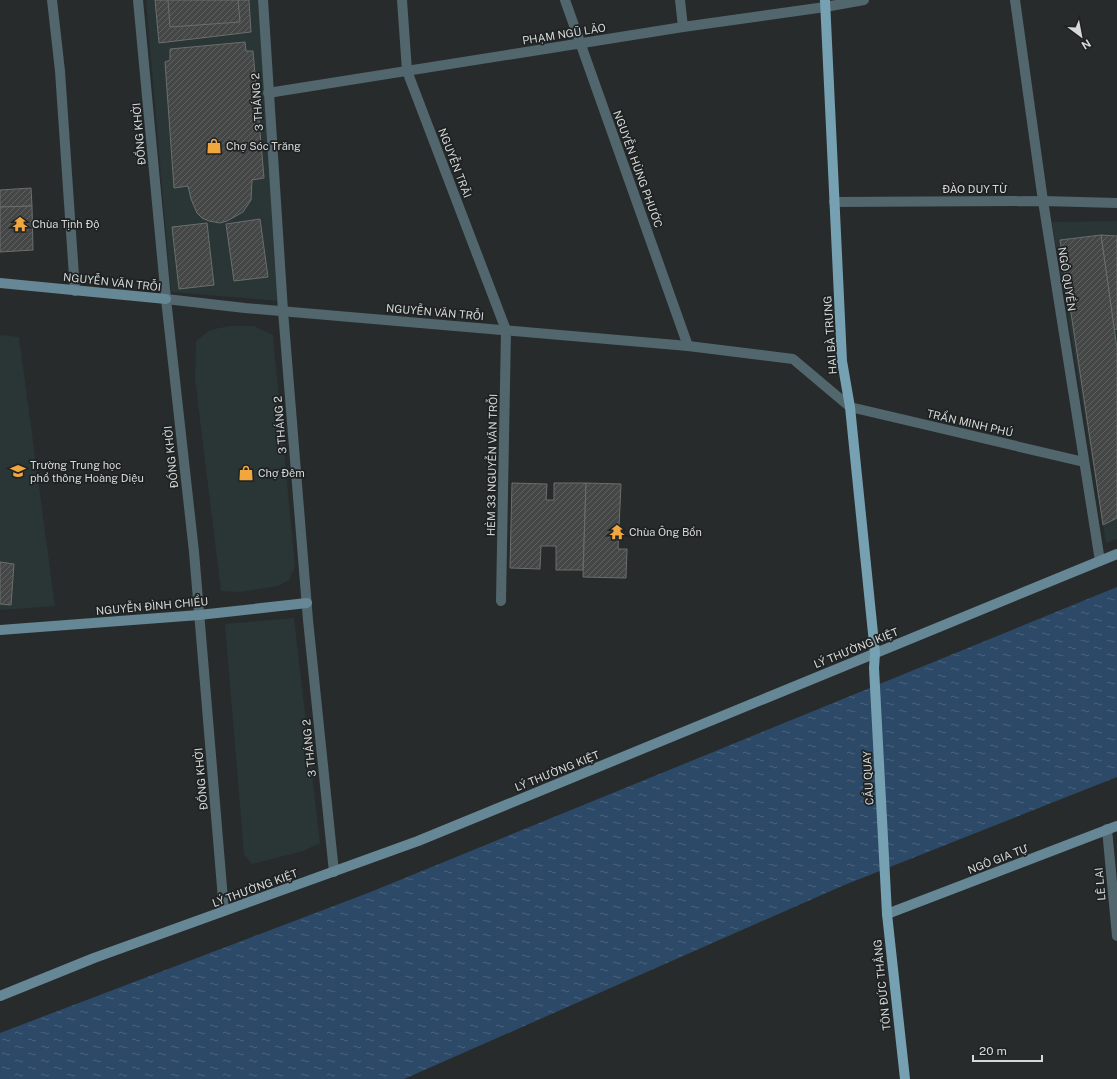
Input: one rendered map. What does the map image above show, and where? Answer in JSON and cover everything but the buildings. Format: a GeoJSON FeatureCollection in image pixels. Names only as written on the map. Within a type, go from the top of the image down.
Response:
{"type":"FeatureCollection","features":[{"type":"Feature","properties":{"kind":"main road","name":"HAI BÀ TRƯNG"},"geometry":{"type":"LineString","coordinates":[[825,4],[842,362],[850,407],[875,653],[874,668]]}},
{"type":"Feature","properties":{"kind":"main road","name":"CẦU QUAY"},"geometry":{"type":"LineString","coordinates":[[874,668],[885,888]]}},
{"type":"Feature","properties":{"kind":"main road","name":"TÔN ĐỨC THẮNG"},"geometry":{"type":"LineString","coordinates":[[885,888],[905,1079]]}},
{"type":"Feature","properties":{"kind":"street"},"geometry":{"type":"LineString","coordinates":[[52,0],[60,71],[75,291]]}},
{"type":"Feature","properties":{"kind":"street","name":"ĐỒNG KHỞI"},"geometry":{"type":"LineString","coordinates":[[138,0],[166,299],[194,552],[224,911]]}},
{"type":"Feature","properties":{"kind":"street","name":"3 THÁNG 2"},"geometry":{"type":"LineString","coordinates":[[263,0],[283,311],[307,602],[334,872]]}},
{"type":"Feature","properties":{"kind":"street","name":"NGUYỄN TRÃI"},"geometry":{"type":"LineString","coordinates":[[402,0],[407,71],[506,330]]}},
{"type":"Feature","properties":{"kind":"street","name":"NGUYỄN HÙNG PHƯỚC"},"geometry":{"type":"LineString","coordinates":[[565,0],[688,346]]}},
{"type":"Feature","properties":{"kind":"street"},"geometry":{"type":"LineString","coordinates":[[680,0],[683,27]]}},
{"type":"Feature","properties":{"kind":"street","name":"PHẠM NGŨ LÃO"},"geometry":{"type":"LineString","coordinates":[[268,93],[825,4],[864,0]]}},
{"type":"Feature","properties":{"kind":"street","name":"NGÔ QUYỀN"},"geometry":{"type":"LineString","coordinates":[[1015,0],[1043,201],[1100,561]]}},
{"type":"Feature","properties":{"kind":"street","name":"ĐÀO DUY TỪ"},"geometry":{"type":"LineString","coordinates":[[834,202],[1043,201],[1117,203]]}},
{"type":"Feature","properties":{"kind":"street","name":"NGUYỄN VĂN TRỖI"},"geometry":{"type":"LineString","coordinates":[[0,283],[283,311],[688,346],[793,359],[850,407]]}},
{"type":"Feature","properties":{"kind":"street","name":"HẺM 33 NGUYỄN VĂN TRỖI"},"geometry":{"type":"LineString","coordinates":[[502,601],[506,330]]}},
{"type":"Feature","properties":{"kind":"street","name":"TRẦN MINH PHÚ"},"geometry":{"type":"LineString","coordinates":[[850,407],[1084,462]]}},
{"type":"Feature","properties":{"kind":"street","name":"LÝ THƯỜNG KIỆT"},"geometry":{"type":"LineString","coordinates":[[0,996],[94,958],[418,841],[1117,554]]}},
{"type":"Feature","properties":{"kind":"street","name":"NGUYỄN ĐÌNH CHIỂU"},"geometry":{"type":"LineString","coordinates":[[0,630],[199,615],[307,602]]}},
{"type":"Feature","properties":{"kind":"street","name":"NGÔ GIA TỰ"},"geometry":{"type":"LineString","coordinates":[[887,914],[1117,826]]}},
{"type":"Feature","properties":{"kind":"street","name":"LÊ LAI"},"geometry":{"type":"LineString","coordinates":[[1107,829],[1117,936]]}},
{"type":"Feature","properties":{"kind":"shaded area","name":"Chợ Sóc Trăng"},"geometry":{"type":"Polygon","coordinates":[[[146,0],[258,0],[280,301],[171,292],[146,0]]]}},
{"type":"Feature","properties":{"kind":"shaded area"},"geometry":{"type":"Polygon","coordinates":[[[1117,221],[1117,539],[1106,543],[1052,222],[1117,221]]]}},
{"type":"Feature","properties":{"kind":"shaded area","name":"Chợ Đêm"},"geometry":{"type":"Polygon","coordinates":[[[229,326],[254,326],[273,335],[295,567],[289,580],[278,586],[239,592],[221,591],[195,379],[196,341],[210,330],[229,326]]]}},
{"type":"Feature","properties":{"kind":"shaded area","name":"Trường Trung học phổ thông Hoàng Diệu"},"geometry":{"type":"Polygon","coordinates":[[[0,335],[19,337],[55,606],[0,610],[0,335]]]}},
{"type":"Feature","properties":{"kind":"shaded area"},"geometry":{"type":"Polygon","coordinates":[[[294,618],[320,843],[303,851],[252,864],[244,855],[225,624],[294,618]]]}},
{"type":"Feature","properties":{"kind":"water"},"geometry":{"type":"Polygon","coordinates":[[[1117,587],[1117,777],[842,886],[404,1079],[0,1079],[0,1033],[368,893],[1117,587]]]}},
{"type":"Feature","properties":{"kind":"place","name":"Chợ Sóc Trăng"},"geometry":{"type":"Point","coordinates":[214,146]}},
{"type":"Feature","properties":{"kind":"place","name":"Chùa Tịnh Độ"},"geometry":{"type":"Point","coordinates":[20,224]}},
{"type":"Feature","properties":{"kind":"place","name":"Trường Trung học phổ thông Hoàng Diệu"},"geometry":{"type":"Point","coordinates":[18,471]}},
{"type":"Feature","properties":{"kind":"place","name":"Chợ Đêm"},"geometry":{"type":"Point","coordinates":[246,473]}},
{"type":"Feature","properties":{"kind":"place","name":"Chùa Ông Bổn"},"geometry":{"type":"Point","coordinates":[617,532]}}]}
